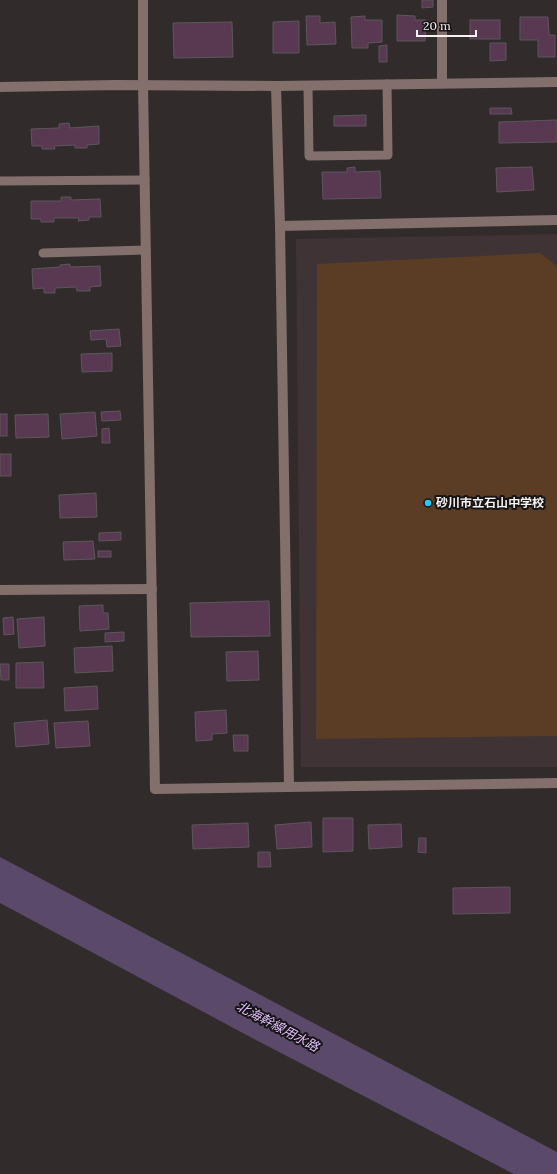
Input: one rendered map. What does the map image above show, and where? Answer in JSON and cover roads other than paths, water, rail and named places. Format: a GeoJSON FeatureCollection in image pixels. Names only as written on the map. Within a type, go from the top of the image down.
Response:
{"type":"FeatureCollection","features":[{"type":"Feature","properties":{"kind":"street"},"geometry":{"type":"LineString","coordinates":[[143,0],[143,85],[155,789],[557,783]]}},
{"type":"Feature","properties":{"kind":"street"},"geometry":{"type":"LineString","coordinates":[[442,0],[442,83]]}},
{"type":"Feature","properties":{"kind":"street"},"geometry":{"type":"LineString","coordinates":[[0,87],[143,85],[308,86],[557,82]]}},
{"type":"Feature","properties":{"kind":"street"},"geometry":{"type":"LineString","coordinates":[[276,86],[280,226],[289,786]]}},
{"type":"Feature","properties":{"kind":"street"},"geometry":{"type":"LineString","coordinates":[[280,226],[557,220]]}},
{"type":"Feature","properties":{"kind":"street"},"geometry":{"type":"LineString","coordinates":[[0,590],[152,589]]}},
{"type":"Feature","properties":{"kind":"lane"},"geometry":{"type":"LineString","coordinates":[[308,86],[309,156],[325,156],[388,154],[387,84]]}},
{"type":"Feature","properties":{"kind":"lane"},"geometry":{"type":"LineString","coordinates":[[0,181],[145,180]]}},
{"type":"Feature","properties":{"kind":"lane"},"geometry":{"type":"LineString","coordinates":[[43,253],[146,250]]}},
{"type":"Feature","properties":{"kind":"water","name":"北海幹線用水路"},"geometry":{"type":"Polygon","coordinates":[[[0,857],[557,1152],[557,1174],[514,1174],[254,1039],[0,903],[0,857]]]}},
{"type":"Feature","properties":{"kind":"place","name":"砂川市立石山中学校"},"geometry":{"type":"Point","coordinates":[428,503]}}]}
